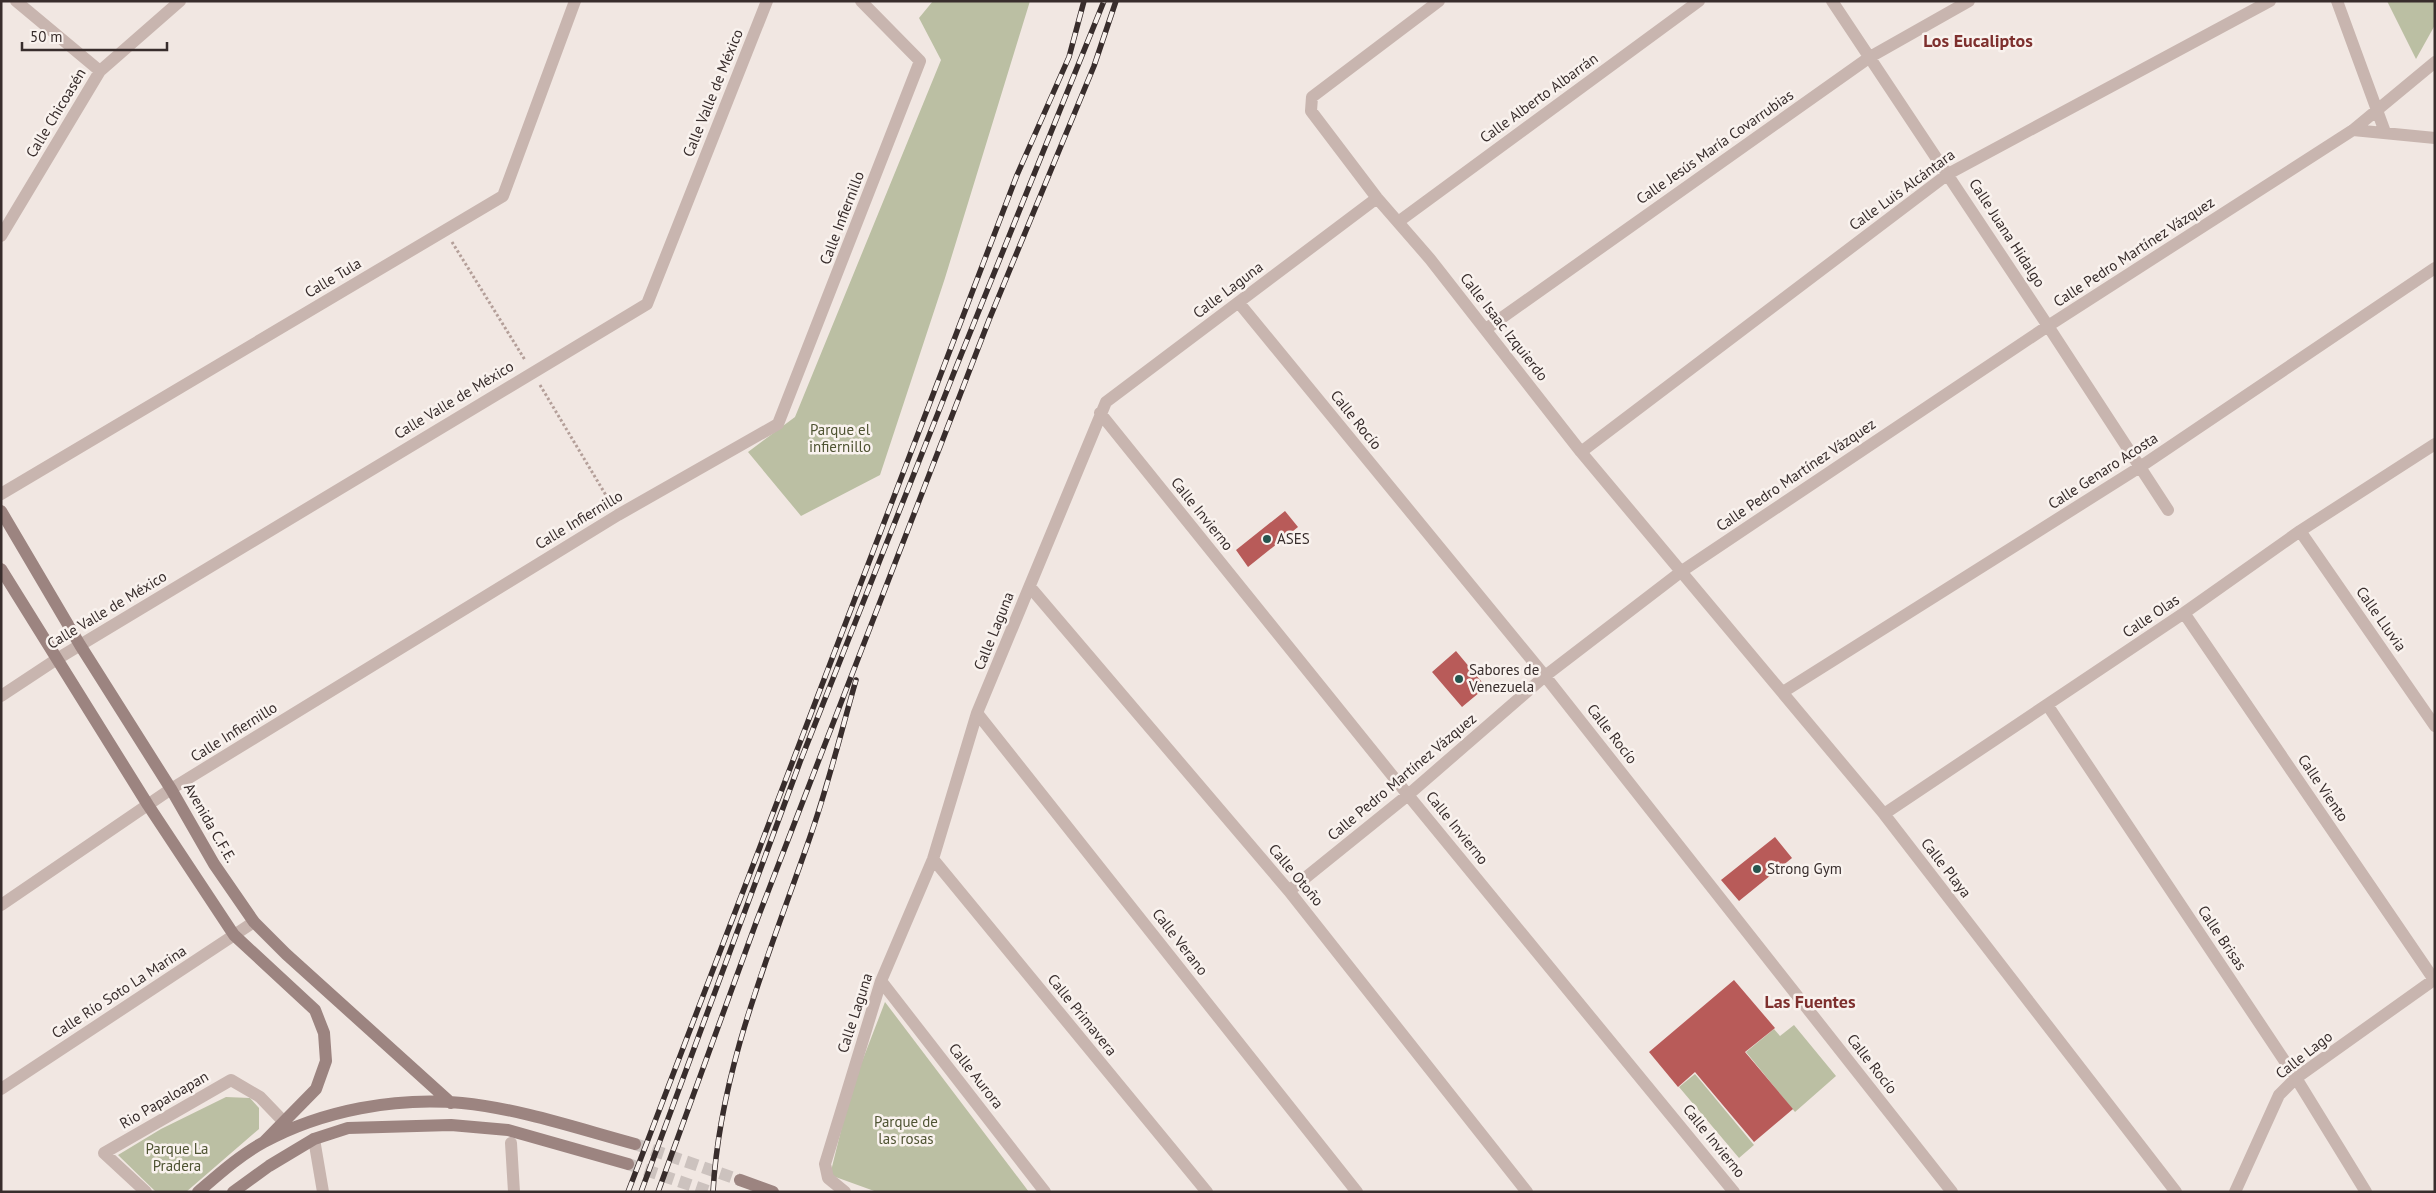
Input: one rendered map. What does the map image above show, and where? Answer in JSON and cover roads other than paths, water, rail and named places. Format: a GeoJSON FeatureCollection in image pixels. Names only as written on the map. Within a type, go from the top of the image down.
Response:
{"type":"FeatureCollection","features":[{"type":"Feature","properties":{"kind":"street"},"geometry":{"type":"LineString","coordinates":[[16,1],[100,71]]}},
{"type":"Feature","properties":{"kind":"street","name":"Calle Chicoasén"},"geometry":{"type":"LineString","coordinates":[[1,236],[100,71],[180,1]]}},
{"type":"Feature","properties":{"kind":"street","name":"Calle Tula"},"geometry":{"type":"LineString","coordinates":[[1,494],[503,196],[575,1]]}},
{"type":"Feature","properties":{"kind":"street","name":"Calle Valle de México"},"geometry":{"type":"LineString","coordinates":[[1,696],[80,645],[647,304],[767,1]]}},
{"type":"Feature","properties":{"kind":"street","name":"Calle Infiernillo"},"geometry":{"type":"LineString","coordinates":[[1,904],[171,789],[618,515],[778,424],[920,61],[860,1]]}},
{"type":"Feature","properties":{"kind":"street","name":"Calle Isaac Izquierdo"},"geometry":{"type":"LineString","coordinates":[[1439,1],[1312,97],[1311,111],[1377,198],[1486,329],[1581,452],[1682,571]]}},
{"type":"Feature","properties":{"kind":"street","name":"Calle Alberto Albarrán"},"geometry":{"type":"LineString","coordinates":[[1398,222],[1700,1]]}},
{"type":"Feature","properties":{"kind":"street","name":"Calle Juana Hidalgo"},"geometry":{"type":"LineString","coordinates":[[1832,1],[1948,174],[2168,510]]}},
{"type":"Feature","properties":{"kind":"street","name":"Calle Jesús María Covarrubias"},"geometry":{"type":"LineString","coordinates":[[1486,329],[1870,57],[1970,1]]}},
{"type":"Feature","properties":{"kind":"street","name":"Calle Luis Alcántara"},"geometry":{"type":"LineString","coordinates":[[1581,452],[1948,174],[2270,1]]}},
{"type":"Feature","properties":{"kind":"street"},"geometry":{"type":"LineString","coordinates":[[2337,1],[2384,132]]}},
{"type":"Feature","properties":{"kind":"street","name":"Calle Pedro Martínez Vázquez"},"geometry":{"type":"LineString","coordinates":[[1288,891],[1408,795],[1545,676],[1682,571],[2048,326],[2353,130],[2435,62]]}},
{"type":"Feature","properties":{"kind":"street"},"geometry":{"type":"LineString","coordinates":[[2353,130],[2435,138]]}},
{"type":"Feature","properties":{"kind":"street","name":"Calle Laguna"},"geometry":{"type":"LineString","coordinates":[[845,1192],[828,1178],[825,1164],[881,981],[932,859],[977,713],[1100,413],[1106,402],[1377,198]]}},
{"type":"Feature","properties":{"kind":"street","name":"Calle Genaro Acosta"},"geometry":{"type":"LineString","coordinates":[[1783,692],[2140,467],[2435,268]]}},
{"type":"Feature","properties":{"kind":"street","name":"Calle Rocío"},"geometry":{"type":"LineString","coordinates":[[1239,303],[1545,676],[1952,1192]]}},
{"type":"Feature","properties":{"kind":"street","name":"Calle Invierno"},"geometry":{"type":"LineString","coordinates":[[1100,413],[1408,795],[1734,1192]]}},
{"type":"Feature","properties":{"kind":"street","name":"Calle Olas"},"geometry":{"type":"LineString","coordinates":[[1884,814],[2048,706],[2300,531],[2435,444]]}},
{"type":"Feature","properties":{"kind":"street","name":"Avenida C.F.E."},"geometry":{"type":"LineString","coordinates":[[1,511],[80,645],[171,789],[214,864],[254,922],[286,954],[450,1103]]}},
{"type":"Feature","properties":{"kind":"street","name":"Calle Lluvia"},"geometry":{"type":"LineString","coordinates":[[2300,531],[2435,726]]}},
{"type":"Feature","properties":{"kind":"street"},"geometry":{"type":"LineString","coordinates":[[1,569],[148,805],[234,935],[315,1010],[324,1033],[326,1061],[316,1089],[264,1142],[198,1192]]}},
{"type":"Feature","properties":{"kind":"street","name":"Calle Playa"},"geometry":{"type":"LineString","coordinates":[[1682,571],[1884,814],[2176,1192]]}},
{"type":"Feature","properties":{"kind":"street","name":"Calle Otoño"},"geometry":{"type":"LineString","coordinates":[[1030,587],[1288,891],[1527,1192]]}},
{"type":"Feature","properties":{"kind":"street","name":"Calle Viento"},"geometry":{"type":"LineString","coordinates":[[2184,613],[2434,980]]}},
{"type":"Feature","properties":{"kind":"street","name":"Calle Brisas"},"geometry":{"type":"LineString","coordinates":[[2048,706],[2296,1078],[2366,1192]]}},
{"type":"Feature","properties":{"kind":"street","name":"Calle Verano"},"geometry":{"type":"LineString","coordinates":[[977,713],[1357,1192]]}},
{"type":"Feature","properties":{"kind":"street","name":"Calle Primavera"},"geometry":{"type":"LineString","coordinates":[[932,859],[1206,1192]]}},
{"type":"Feature","properties":{"kind":"street","name":"Calle Río Soto La Marina"},"geometry":{"type":"LineString","coordinates":[[1,1089],[254,922]]}},
{"type":"Feature","properties":{"kind":"street","name":"Calle Lago"},"geometry":{"type":"LineString","coordinates":[[2235,1192],[2279,1095],[2296,1078],[2434,980]]}},
{"type":"Feature","properties":{"kind":"street","name":"Calle Aurora"},"geometry":{"type":"LineString","coordinates":[[881,981],[1045,1192]]}},
{"type":"Feature","properties":{"kind":"street","name":"Rio Papaloapan"},"geometry":{"type":"LineString","coordinates":[[146,1192],[104,1153],[231,1080],[260,1097],[284,1122]]}},
{"type":"Feature","properties":{"kind":"street"},"geometry":{"type":"LineString","coordinates":[[264,1142],[322,1118],[346,1111],[405,1102],[450,1103],[522,1114],[635,1144]]}},
{"type":"Feature","properties":{"kind":"street"},"geometry":{"type":"LineString","coordinates":[[233,1192],[314,1139],[348,1128],[451,1125],[508,1130],[628,1164]]}},
{"type":"Feature","properties":{"kind":"street"},"geometry":{"type":"LineString","coordinates":[[314,1139],[323,1192]]}},
{"type":"Feature","properties":{"kind":"street"},"geometry":{"type":"LineString","coordinates":[[511,1143],[514,1192]]}},
{"type":"Feature","properties":{"kind":"street"},"geometry":{"type":"LineString","coordinates":[[740,1180],[773,1192]]}},
{"type":"Feature","properties":{"kind":"tunnel"},"geometry":{"type":"LineString","coordinates":[[635,1144],[740,1180]]}},
{"type":"Feature","properties":{"kind":"tunnel"},"geometry":{"type":"LineString","coordinates":[[628,1164],[711,1192]]}},
{"type":"Feature","properties":{"kind":"railway"},"geometry":{"type":"LineString","coordinates":[[628,1192],[1017,175],[1069,57],[1084,1]]}},
{"type":"Feature","properties":{"kind":"railway"},"geometry":{"type":"LineString","coordinates":[[641,1192],[800,762],[1104,1]]}},
{"type":"Feature","properties":{"kind":"railway"},"geometry":{"type":"LineString","coordinates":[[658,1192],[757,920],[989,320],[1094,66],[1116,1]]}},
{"type":"Feature","properties":{"kind":"railway"},"geometry":{"type":"LineString","coordinates":[[713,1192],[725,1101],[736,1056],[749,1012],[817,818],[856,680]]}},
{"type":"Feature","properties":{"kind":"place","name":"ASES"},"geometry":{"type":"Point","coordinates":[1267,539]}},
{"type":"Feature","properties":{"kind":"place","name":"Sabores de Venezuela"},"geometry":{"type":"Point","coordinates":[1459,679]}},
{"type":"Feature","properties":{"kind":"place","name":"Strong Gym"},"geometry":{"type":"Point","coordinates":[1757,869]}},
{"type":"Feature","properties":{"kind":"district","name":"Los Eucaliptos"},"geometry":{"type":"Point","coordinates":[1978,41]}},
{"type":"Feature","properties":{"kind":"district","name":"Las Fuentes"},"geometry":{"type":"Point","coordinates":[1810,1002]}},
{"type":"Feature","properties":{"kind":"park label","name":"Parque el infiernillo"},"geometry":{"type":"Point","coordinates":[840,438]}},
{"type":"Feature","properties":{"kind":"park label","name":"Parque de las rosas"},"geometry":{"type":"Point","coordinates":[906,1130]}},
{"type":"Feature","properties":{"kind":"park label","name":"Parque La Pradera"},"geometry":{"type":"Point","coordinates":[177,1158]}}]}
